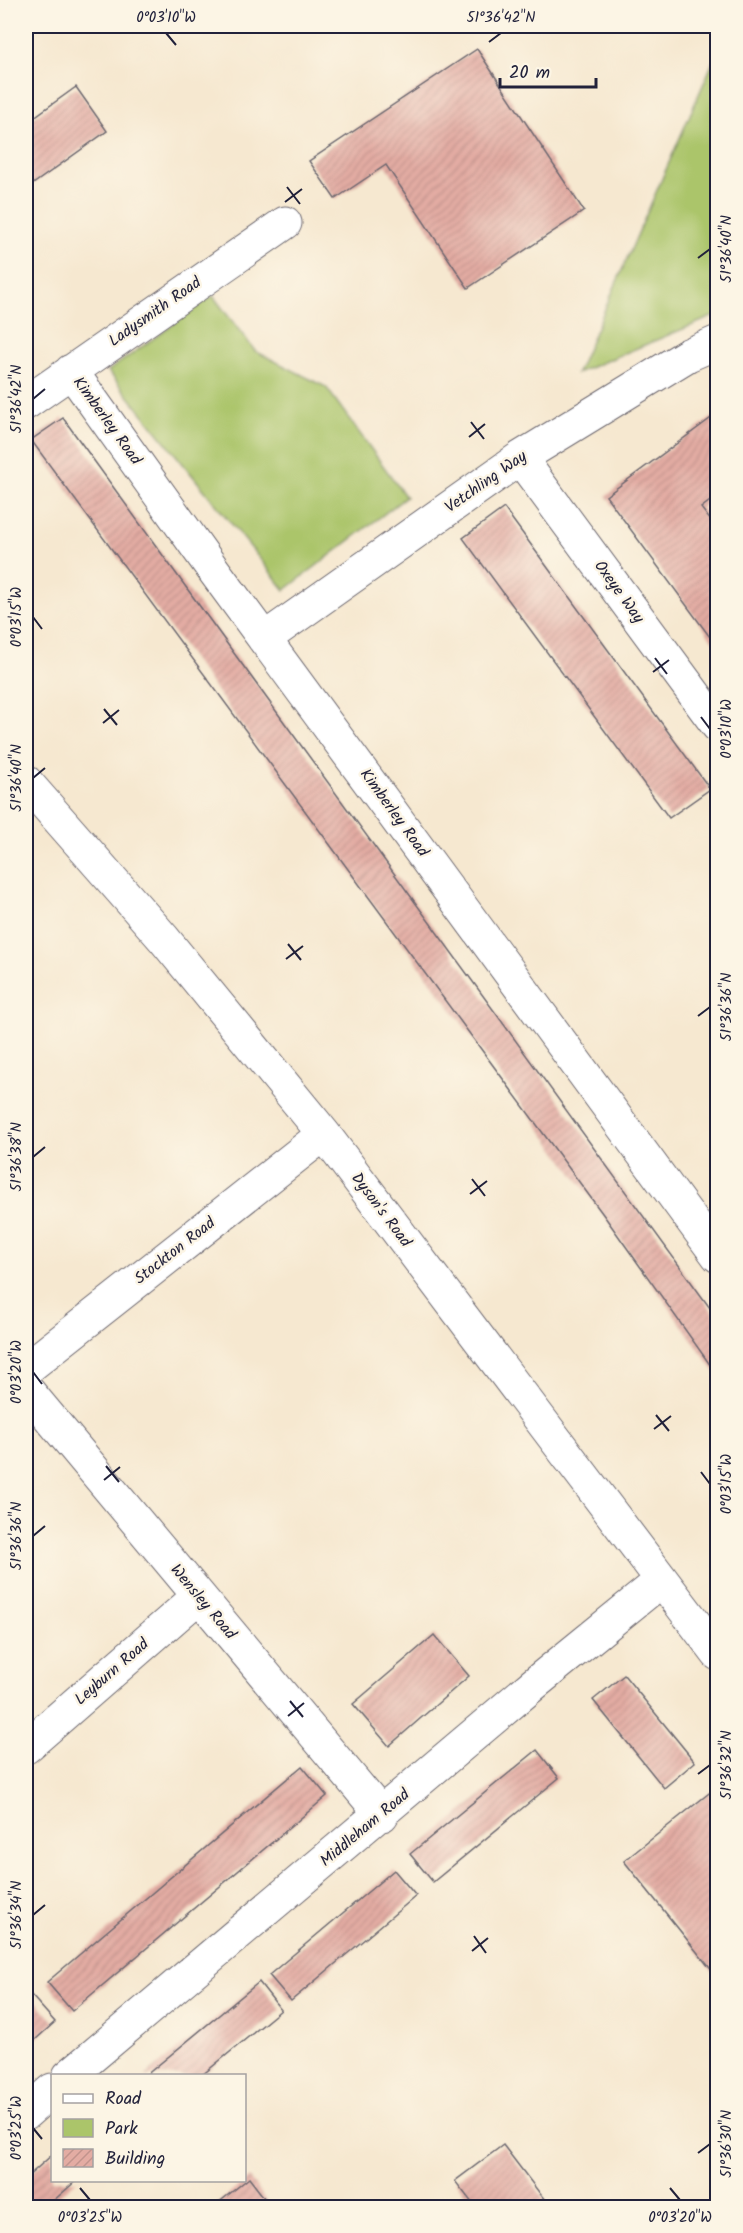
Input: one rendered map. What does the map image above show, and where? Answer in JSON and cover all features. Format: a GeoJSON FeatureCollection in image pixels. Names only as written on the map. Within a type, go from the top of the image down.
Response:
{"type":"FeatureCollection","features":[{"type":"Feature","properties":{"kind":"street","name":"Ladysmith Road"},"geometry":{"type":"LineString","coordinates":[[26,403],[285,223]]}},
{"type":"Feature","properties":{"kind":"street","name":"Vetchling Way"},"geometry":{"type":"LineString","coordinates":[[264,639],[520,458],[688,355],[717,342]]}},
{"type":"Feature","properties":{"kind":"street","name":"Kimberley Road"},"geometry":{"type":"LineString","coordinates":[[71,371],[264,639],[717,1256]]}},
{"type":"Feature","properties":{"kind":"street","name":"Oxeye Way"},"geometry":{"type":"LineString","coordinates":[[520,458],[717,726]]}},
{"type":"Feature","properties":{"kind":"street","name":"Dyson's Road"},"geometry":{"type":"LineString","coordinates":[[29,792],[164,939],[324,1134],[717,1654]]}},
{"type":"Feature","properties":{"kind":"street","name":"Stockton Road"},"geometry":{"type":"LineString","coordinates":[[26,1369],[324,1134]]}},
{"type":"Feature","properties":{"kind":"street","name":"Wensley Road"},"geometry":{"type":"LineString","coordinates":[[26,1389],[382,1815]]}},
{"type":"Feature","properties":{"kind":"street","name":"Middleham Road"},"geometry":{"type":"LineString","coordinates":[[71,2074],[382,1815],[534,1684],[662,1580]]}},
{"type":"Feature","properties":{"kind":"street","name":"Leyburn Road"},"geometry":{"type":"LineString","coordinates":[[26,1747],[199,1596]]}},
{"type":"Feature","properties":{"kind":"street"},"geometry":{"type":"LineString","coordinates":[[26,2113],[51,2091]]}},
{"type":"Feature","properties":{"kind":"green space"},"geometry":{"type":"Polygon","coordinates":[[[717,53],[717,315],[577,373],[717,53]]]}},
{"type":"Feature","properties":{"kind":"green space"},"geometry":{"type":"Polygon","coordinates":[[[213,296],[255,351],[326,387],[406,497],[285,590],[108,371],[213,296]]]}},
{"type":"Feature","properties":{"kind":"building"},"geometry":{"type":"Polygon","coordinates":[[[477,49],[584,211],[468,288],[386,165],[335,199],[309,161],[477,49]]]}},
{"type":"Feature","properties":{"kind":"building"},"geometry":{"type":"Polygon","coordinates":[[[76,87],[107,131],[26,189],[26,123],[76,87]]]}},
{"type":"Feature","properties":{"kind":"building"},"geometry":{"type":"Polygon","coordinates":[[[718,413],[718,495],[701,508],[718,530],[718,648],[606,496],[718,413]]]}},
{"type":"Feature","properties":{"kind":"building"},"geometry":{"type":"Polygon","coordinates":[[[63,418],[718,1319],[718,1376],[605,1217],[31,440],[63,418]]]}},
{"type":"Feature","properties":{"kind":"building"},"geometry":{"type":"Polygon","coordinates":[[[504,508],[710,789],[669,818],[463,538],[504,508]]]}},
{"type":"Feature","properties":{"kind":"building"},"geometry":{"type":"Polygon","coordinates":[[[434,1635],[469,1676],[389,1746],[353,1704],[434,1635]]]}},
{"type":"Feature","properties":{"kind":"building"},"geometry":{"type":"Polygon","coordinates":[[[624,1675],[695,1762],[664,1788],[593,1700],[624,1675]]]}},
{"type":"Feature","properties":{"kind":"building"},"geometry":{"type":"Polygon","coordinates":[[[537,1750],[559,1778],[433,1882],[410,1854],[537,1750]]]}},
{"type":"Feature","properties":{"kind":"building"},"geometry":{"type":"Polygon","coordinates":[[[302,1766],[327,1796],[72,2011],[47,1982],[302,1766]]]}},
{"type":"Feature","properties":{"kind":"building"},"geometry":{"type":"Polygon","coordinates":[[[718,1786],[718,1978],[624,1861],[718,1786]]]}},
{"type":"Feature","properties":{"kind":"building"},"geometry":{"type":"Polygon","coordinates":[[[394,1870],[416,1896],[291,2001],[269,1975],[394,1870]]]}},
{"type":"Feature","properties":{"kind":"building"},"geometry":{"type":"Polygon","coordinates":[[[259,1982],[281,2010],[203,2074],[147,2074],[259,1982]]]}},
{"type":"Feature","properties":{"kind":"building"},"geometry":{"type":"Polygon","coordinates":[[[30,1994],[55,2022],[26,2048],[26,1998],[30,1994]]]}},
{"type":"Feature","properties":{"kind":"building"},"geometry":{"type":"Polygon","coordinates":[[[503,2145],[548,2204],[543,2208],[476,2208],[455,2181],[503,2145]]]}},
{"type":"Feature","properties":{"kind":"building"},"geometry":{"type":"Polygon","coordinates":[[[51,2156],[51,2182],[75,2182],[45,2208],[26,2208],[26,2178],[51,2156]]]}},
{"type":"Feature","properties":{"kind":"building"},"geometry":{"type":"Polygon","coordinates":[[[249,2178],[272,2208],[212,2208],[246,2182],[249,2178]]]}}]}
